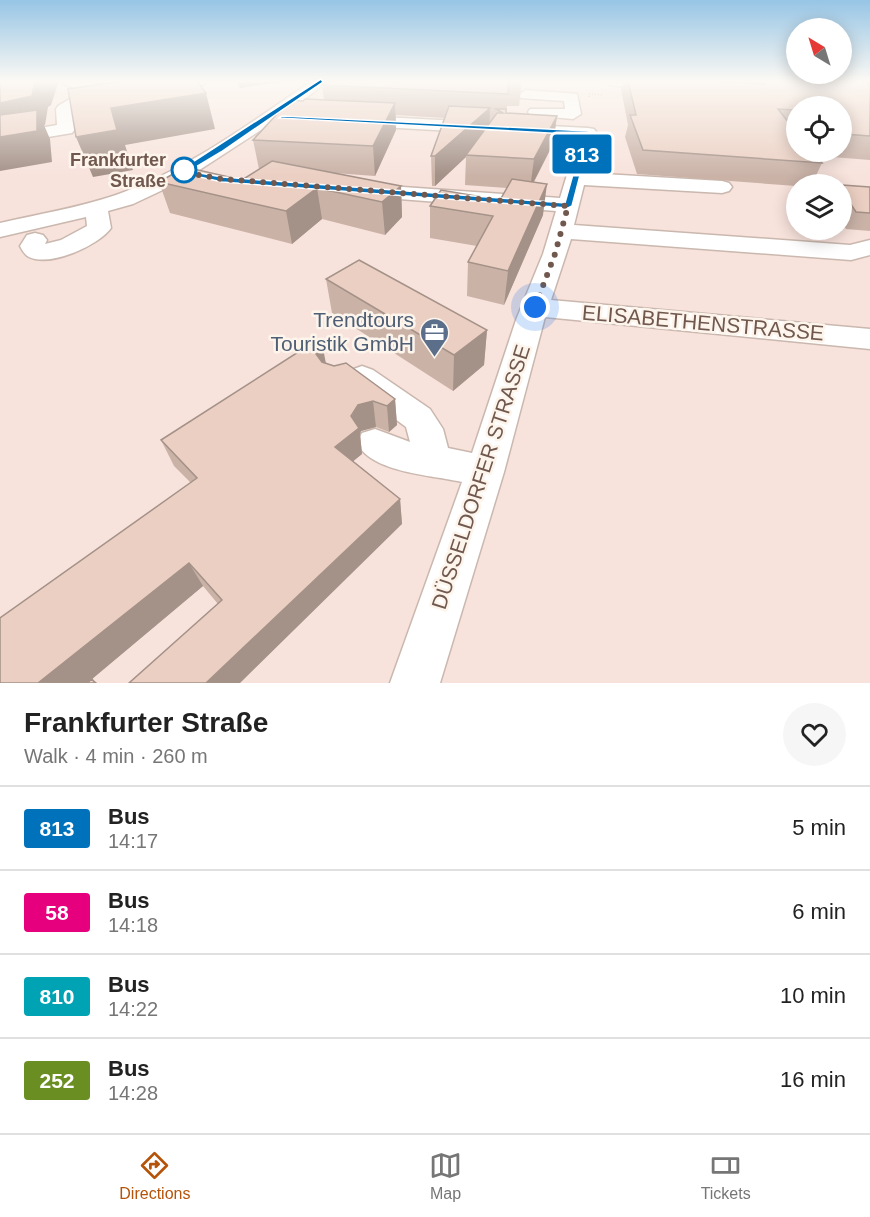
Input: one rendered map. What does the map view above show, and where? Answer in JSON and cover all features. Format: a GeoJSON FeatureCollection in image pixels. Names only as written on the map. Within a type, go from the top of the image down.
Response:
{"type":"FeatureCollection","features":[{"type":"Feature","properties":{"kind":"street"},"geometry":{"type":"LineString","coordinates":[[0,140],[66,129],[64,113]]}},
{"type":"Feature","properties":{"kind":"street"},"geometry":{"type":"LineString","coordinates":[[0,230],[96,208],[136,195],[178,173],[274,113]]}},
{"type":"Feature","properties":{"kind":"street"},"geometry":{"type":"LineString","coordinates":[[269,116],[525,130],[527,113]]}},
{"type":"Feature","properties":{"kind":"street"},"geometry":{"type":"LineString","coordinates":[[547,113],[573,113]]}},
{"type":"Feature","properties":{"kind":"street","name":"DÜSSELDORFER STRASSE"},"geometry":{"type":"LineString","coordinates":[[415,683],[485,472],[588,133],[525,130]]}},
{"type":"Feature","properties":{"kind":"street"},"geometry":{"type":"LineString","coordinates":[[0,220],[105,197],[178,173],[215,178]]}},
{"type":"Feature","properties":{"kind":"street"},"geometry":{"type":"LineString","coordinates":[[341,188],[568,205],[851,253],[870,247]]}},
{"type":"Feature","properties":{"kind":"street"},"geometry":{"type":"LineString","coordinates":[[568,205],[722,188]]}},
{"type":"Feature","properties":{"kind":"street"},"geometry":{"type":"LineString","coordinates":[[35,240],[33,246],[36,251],[46,252],[87,237],[99,228],[96,208]]}},
{"type":"Feature","properties":{"kind":"street","name":"ELISABETHENSTRASSE"},"geometry":{"type":"LineString","coordinates":[[535,307],[870,339]]}},
{"type":"Feature","properties":{"kind":"street"},"geometry":{"type":"LineString","coordinates":[[339,378],[350,370],[418,418],[425,429],[433,460]]}},
{"type":"Feature","properties":{"kind":"street"},"geometry":{"type":"LineString","coordinates":[[375,443],[406,457],[433,460],[485,472]]}},
{"type":"Feature","properties":{"kind":"shaded area"},"geometry":{"type":"Polygon","coordinates":[[[0,113],[786,113],[786,162],[852,162],[852,113],[870,113],[870,683],[0,683],[0,113]]]}},
{"type":"Feature","properties":{"kind":"building"},"geometry":{"type":"Polygon","coordinates":[[[37,113],[37,131],[0,137],[0,115],[37,113]]]}},
{"type":"Feature","properties":{"kind":"building"},"geometry":{"type":"Polygon","coordinates":[[[72,113],[112,113],[117,130],[76,137],[72,113]]]}},
{"type":"Feature","properties":{"kind":"building"},"geometry":{"type":"Polygon","coordinates":[[[278,113],[390,113],[373,146],[253,140],[278,113]]]}},
{"type":"Feature","properties":{"kind":"building"},"geometry":{"type":"Polygon","coordinates":[[[447,113],[484,113],[435,156],[431,156],[447,113]]]}},
{"type":"Feature","properties":{"kind":"building"},"geometry":{"type":"Polygon","coordinates":[[[497,113],[557,116],[534,159],[466,155],[497,113]]]}},
{"type":"Feature","properties":{"kind":"building"},"geometry":{"type":"Polygon","coordinates":[[[635,113],[781,113],[786,119],[786,160],[643,150],[630,115],[636,115],[635,113]]]}},
{"type":"Feature","properties":{"kind":"building"},"geometry":{"type":"Polygon","coordinates":[[[852,113],[870,113],[870,136],[852,135],[852,113]]]}},
{"type":"Feature","properties":{"kind":"building"},"geometry":{"type":"Polygon","coordinates":[[[272,161],[401,186],[382,202],[317,188],[286,211],[159,182],[185,167],[242,180],[272,161]]]}},
{"type":"Feature","properties":{"kind":"building"},"geometry":{"type":"Polygon","coordinates":[[[512,179],[547,184],[508,271],[468,262],[493,216],[430,206],[441,190],[500,200],[512,179]]]}},
{"type":"Feature","properties":{"kind":"building"},"geometry":{"type":"Polygon","coordinates":[[[852,186],[870,187],[870,213],[856,212],[852,206],[852,186]]]}},
{"type":"Feature","properties":{"kind":"building"},"geometry":{"type":"Polygon","coordinates":[[[359,260],[487,330],[454,355],[326,279],[359,260]]]}},
{"type":"Feature","properties":{"kind":"building"},"geometry":{"type":"Polygon","coordinates":[[[317,340],[322,343],[316,354],[322,362],[334,366],[346,363],[395,399],[387,406],[373,401],[358,405],[351,416],[359,428],[335,447],[400,499],[206,683],[129,683],[222,600],[189,563],[38,683],[0,683],[0,618],[197,478],[161,440],[317,340]]]}},
{"type":"Feature","properties":{"kind":"bus line","name":"813"},"geometry":{"type":"LineString","coordinates":[[274,113],[218,151],[181,172],[207,178],[568,206],[588,133],[282,118]]}},
{"type":"Feature","properties":{"kind":"place","name":"Frankfurter Straße"},"geometry":{"type":"Point","coordinates":[184,170]}},
{"type":"Feature","properties":{"kind":"place","name":"Trendtours Touristik GmbH"},"geometry":{"type":"Point","coordinates":[435,358]}},
{"type":"Feature","properties":{"kind":"route"},"geometry":{"type":"LineString","coordinates":[[184,170],[181,172],[207,178],[568,206],[555,254],[535,307]]}}]}
